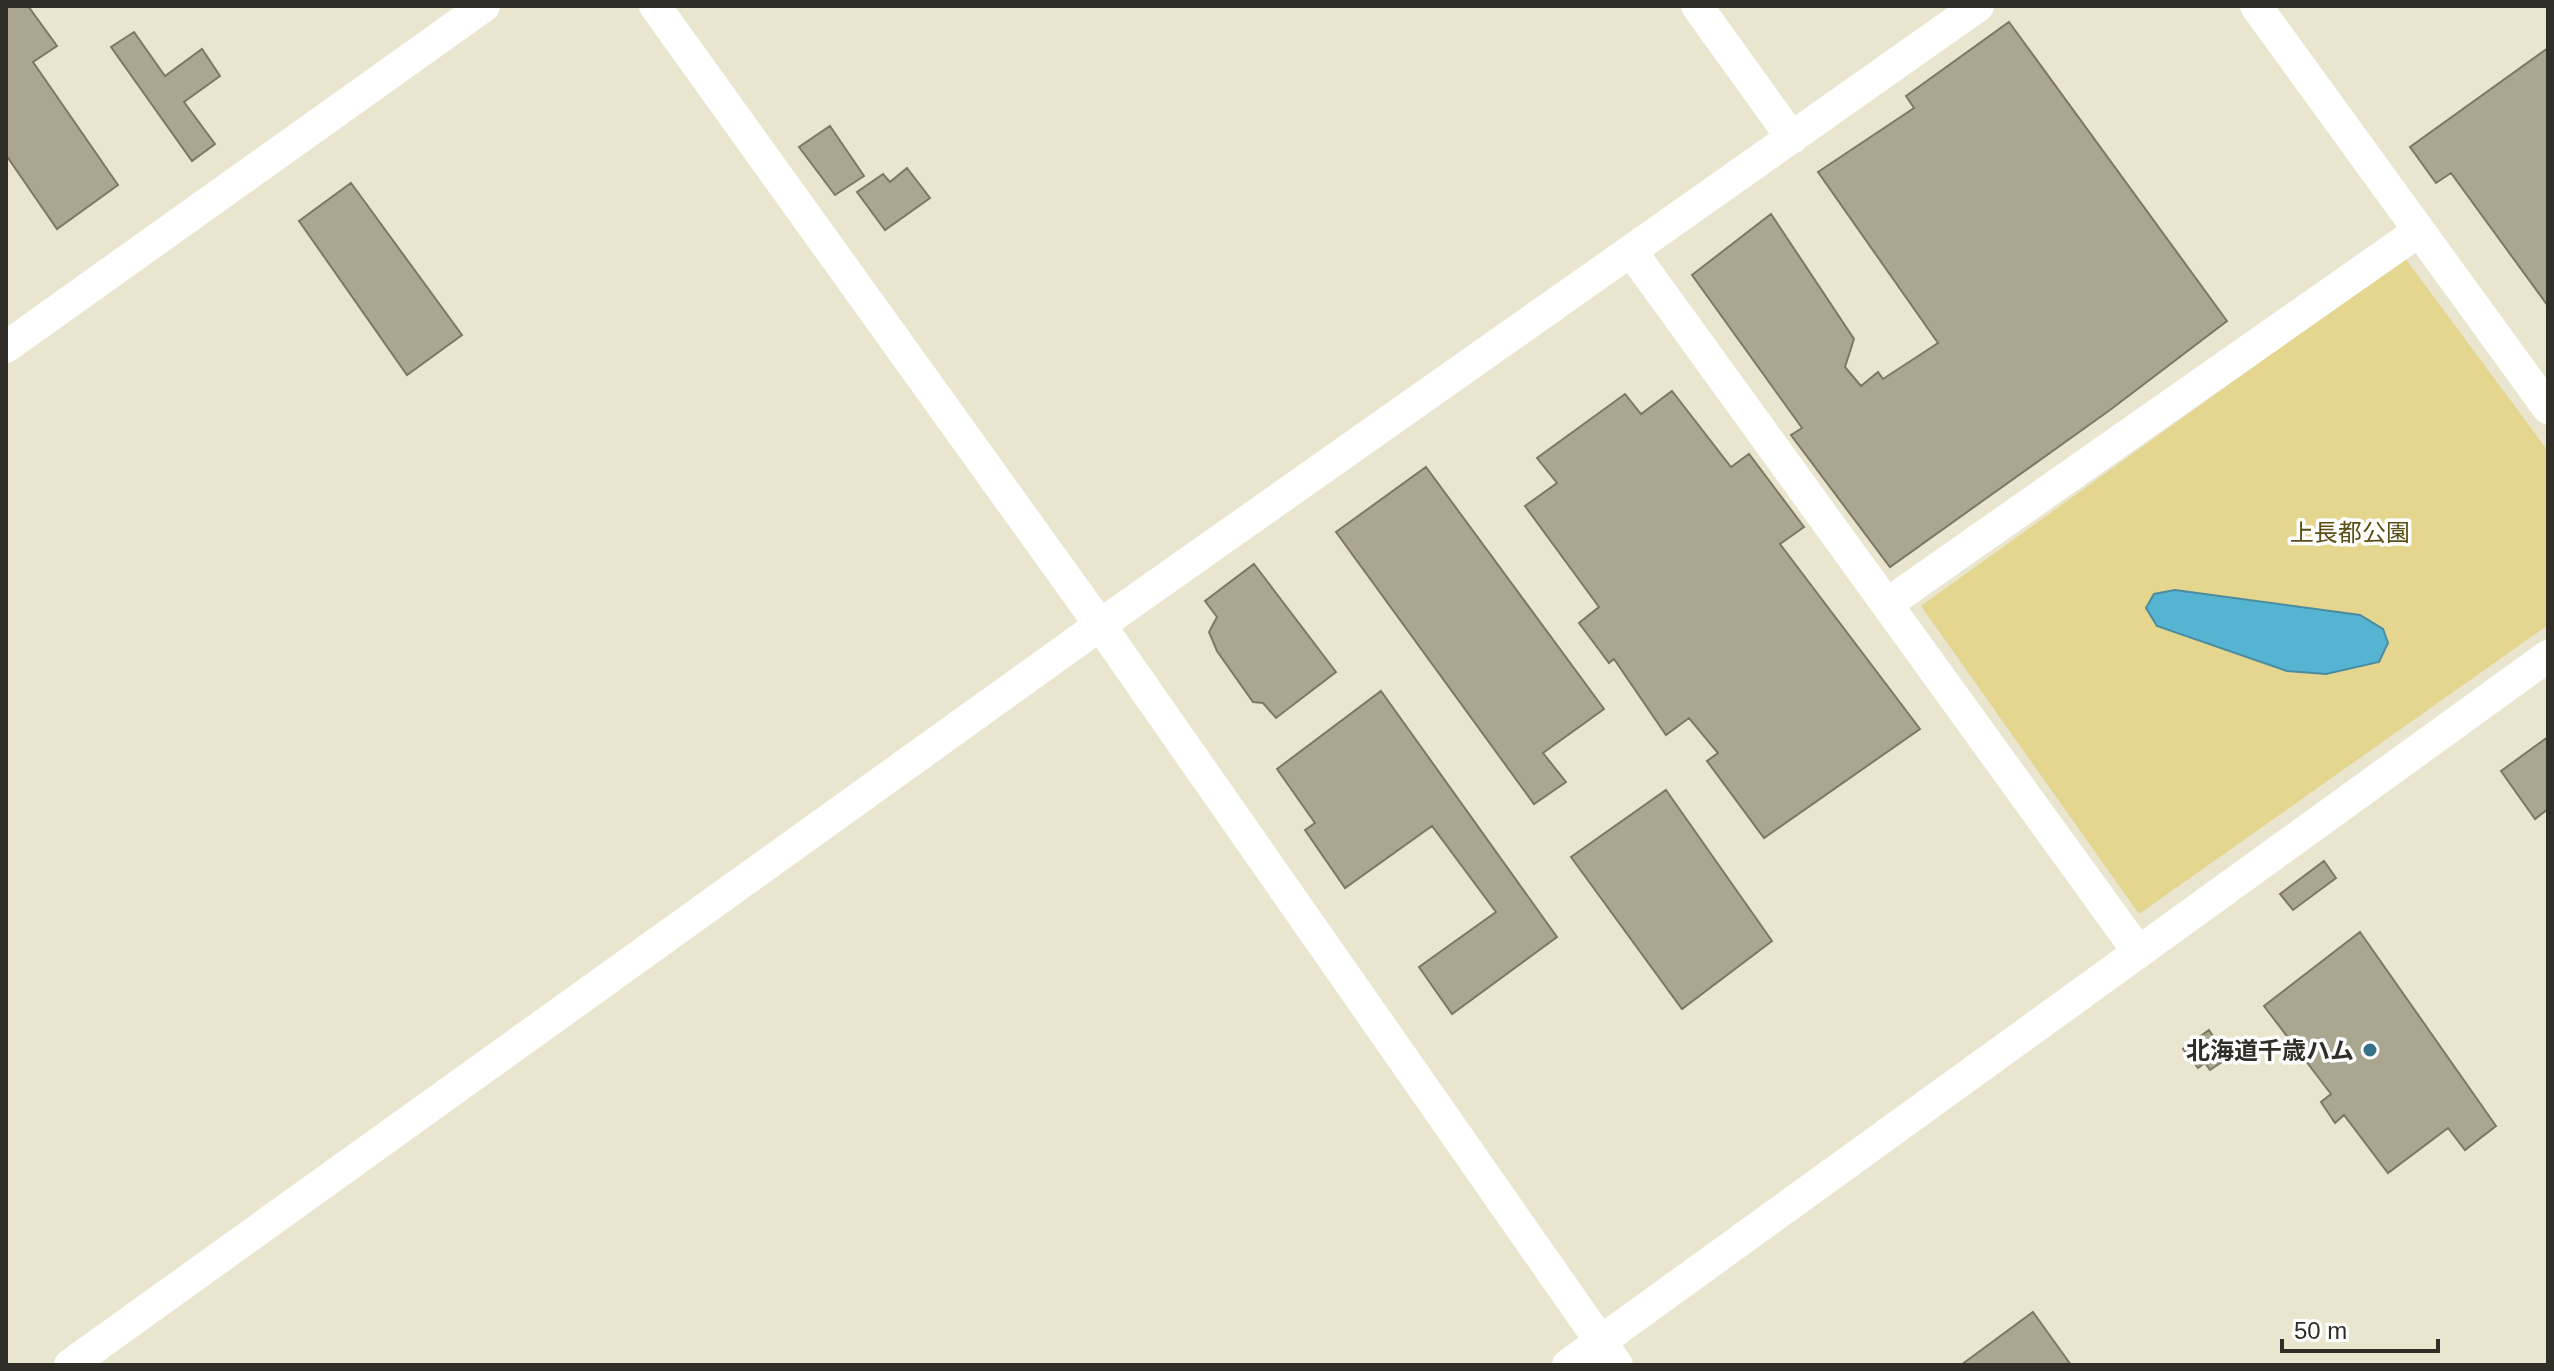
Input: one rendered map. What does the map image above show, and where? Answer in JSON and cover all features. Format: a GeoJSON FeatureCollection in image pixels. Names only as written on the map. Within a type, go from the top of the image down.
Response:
{"type":"FeatureCollection","features":[{"type":"Feature","properties":{"kind":"street"},"geometry":{"type":"LineString","coordinates":[[6,347],[484,6]]}},
{"type":"Feature","properties":{"kind":"street"},"geometry":{"type":"LineString","coordinates":[[655,6],[1100,625],[1608,1353]]}},
{"type":"Feature","properties":{"kind":"street"},"geometry":{"type":"LineString","coordinates":[[1697,6],[1792,138]]}},
{"type":"Feature","properties":{"kind":"street"},"geometry":{"type":"LineString","coordinates":[[70,1365],[1100,625],[1978,6]]}},
{"type":"Feature","properties":{"kind":"street"},"geometry":{"type":"LineString","coordinates":[[2256,6],[2548,408]]}},
{"type":"Feature","properties":{"kind":"street"},"geometry":{"type":"LineString","coordinates":[[1887,604],[2419,231]]}},
{"type":"Feature","properties":{"kind":"street"},"geometry":{"type":"LineString","coordinates":[[1631,251],[2137,950]]}},
{"type":"Feature","properties":{"kind":"street"},"geometry":{"type":"LineString","coordinates":[[1568,1365],[1608,1353],[2137,950],[2548,656]]}},
{"type":"Feature","properties":{"kind":"green space","name":"上長都公園"},"geometry":{"type":"Polygon","coordinates":[[[2405,258],[2548,451],[2548,625],[2139,914],[1921,606],[2405,258]]]}},
{"type":"Feature","properties":{"kind":"water"},"geometry":{"type":"Polygon","coordinates":[[[2175,590],[2360,615],[2383,629],[2388,643],[2379,662],[2326,674],[2287,671],[2157,626],[2146,608],[2154,594],[2175,590]]]}},
{"type":"Feature","properties":{"kind":"building"},"geometry":{"type":"Polygon","coordinates":[[[6,6],[28,6],[57,46],[33,62],[118,185],[57,229],[6,155],[6,6]]]}},
{"type":"Feature","properties":{"kind":"building"},"geometry":{"type":"Polygon","coordinates":[[[2009,22],[2227,321],[2110,410],[1890,567],[1791,435],[1802,428],[1692,275],[1771,214],[1854,339],[1845,367],[1861,386],[1878,372],[1883,379],[1938,343],[1818,172],[1914,108],[1906,96],[2009,22]]]}},
{"type":"Feature","properties":{"kind":"building"},"geometry":{"type":"Polygon","coordinates":[[[134,32],[165,76],[202,49],[220,76],[184,102],[215,144],[192,161],[111,47],[134,32]]]}},
{"type":"Feature","properties":{"kind":"building"},"geometry":{"type":"Polygon","coordinates":[[[2548,48],[2548,306],[2451,173],[2436,183],[2410,147],[2548,48]]]}},
{"type":"Feature","properties":{"kind":"building"},"geometry":{"type":"Polygon","coordinates":[[[830,126],[864,176],[835,195],[799,147],[830,126]]]}},
{"type":"Feature","properties":{"kind":"building"},"geometry":{"type":"Polygon","coordinates":[[[907,168],[930,198],[885,230],[857,192],[883,174],[890,182],[907,168]]]}},
{"type":"Feature","properties":{"kind":"building"},"geometry":{"type":"Polygon","coordinates":[[[351,183],[462,335],[407,375],[299,221],[351,183]]]}},
{"type":"Feature","properties":{"kind":"building"},"geometry":{"type":"Polygon","coordinates":[[[1672,391],[1731,467],[1749,454],[1804,527],[1780,544],[1920,729],[1764,838],[1707,761],[1718,753],[1689,718],[1666,735],[1614,659],[1609,663],[1579,623],[1599,607],[1525,506],[1557,483],[1537,458],[1625,394],[1641,414],[1672,391]]]}},
{"type":"Feature","properties":{"kind":"building"},"geometry":{"type":"Polygon","coordinates":[[[1426,467],[1604,709],[1543,753],[1566,782],[1534,804],[1336,532],[1426,467]]]}},
{"type":"Feature","properties":{"kind":"building"},"geometry":{"type":"Polygon","coordinates":[[[1254,564],[1336,672],[1276,718],[1263,703],[1253,702],[1217,651],[1209,632],[1217,617],[1205,601],[1254,564]]]}},
{"type":"Feature","properties":{"kind":"building"},"geometry":{"type":"Polygon","coordinates":[[[1381,691],[1557,937],[1452,1014],[1419,967],[1496,912],[1432,826],[1345,888],[1305,830],[1315,823],[1277,769],[1381,691]]]}},
{"type":"Feature","properties":{"kind":"building"},"geometry":{"type":"Polygon","coordinates":[[[2548,737],[2548,809],[2535,819],[2501,771],[2548,737]]]}},
{"type":"Feature","properties":{"kind":"building"},"geometry":{"type":"Polygon","coordinates":[[[1666,790],[1772,941],[1682,1009],[1571,857],[1666,790]]]}},
{"type":"Feature","properties":{"kind":"building"},"geometry":{"type":"Polygon","coordinates":[[[2324,861],[2336,878],[2293,910],[2280,894],[2324,861]]]}},
{"type":"Feature","properties":{"kind":"building","name":"北海道千歳ハム"},"geometry":{"type":"Polygon","coordinates":[[[2360,932],[2496,1126],[2465,1150],[2448,1128],[2388,1173],[2344,1115],[2335,1123],[2321,1102],[2331,1094],[2264,1006],[2360,932]]]}},
{"type":"Feature","properties":{"kind":"building"},"geometry":{"type":"Polygon","coordinates":[[[2209,1030],[2228,1058],[2210,1070],[2205,1063],[2198,1068],[2183,1049],[2209,1030]]]}},
{"type":"Feature","properties":{"kind":"building"},"geometry":{"type":"Polygon","coordinates":[[[2033,1312],[2071,1365],[1961,1365],[2033,1312]]]}},
{"type":"Feature","properties":{"kind":"place","name":"北海道千歳ハム"},"geometry":{"type":"Point","coordinates":[2370,1050]}}]}
